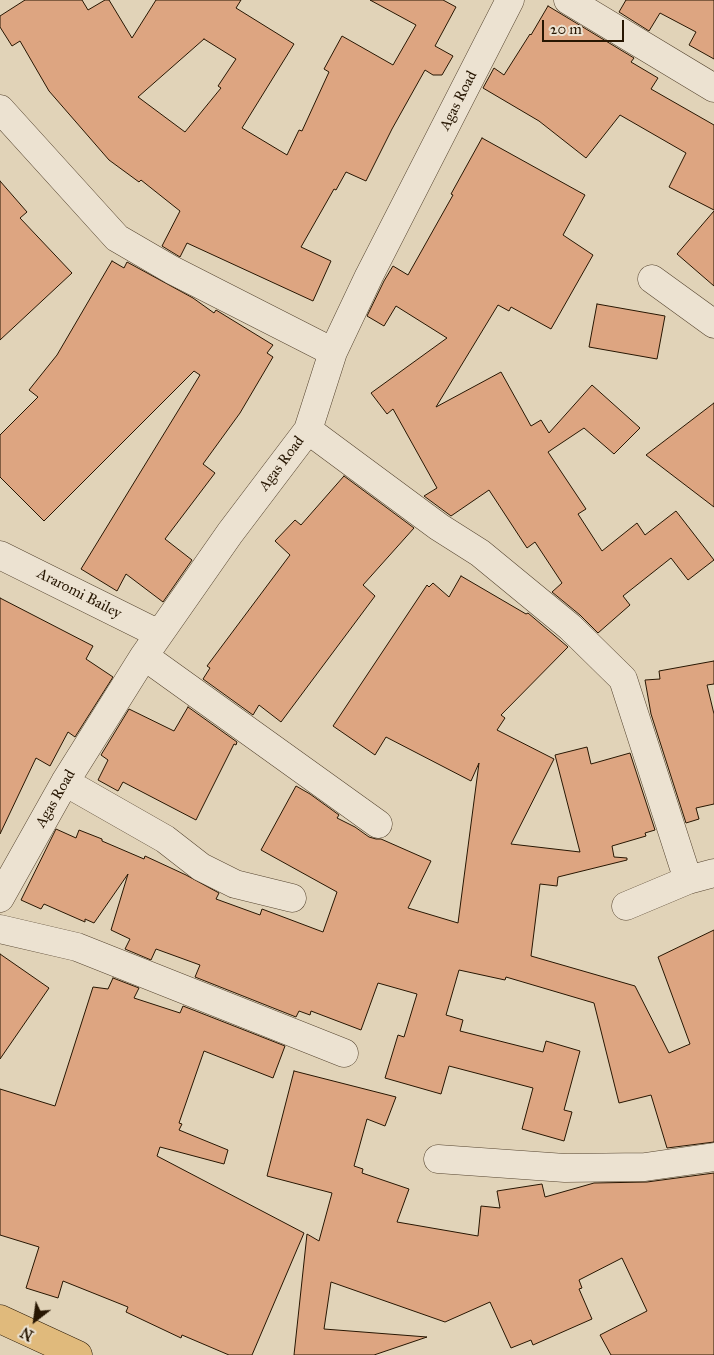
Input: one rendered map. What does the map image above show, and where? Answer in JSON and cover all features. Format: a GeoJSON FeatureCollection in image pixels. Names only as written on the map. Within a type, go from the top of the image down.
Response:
{"type":"FeatureCollection","features":[{"type":"Feature","properties":{"kind":"main road"},"geometry":{"type":"LineString","coordinates":[[0,1320],[78,1355]]}},
{"type":"Feature","properties":{"kind":"street","name":"Agas Road"},"geometry":{"type":"LineString","coordinates":[[0,898],[65,782],[151,645],[230,533],[308,430],[333,352],[369,276],[510,0]]}},
{"type":"Feature","properties":{"kind":"street"},"geometry":{"type":"LineString","coordinates":[[568,0],[714,88]]}},
{"type":"Feature","properties":{"kind":"street"},"geometry":{"type":"LineString","coordinates":[[0,109],[118,238],[172,270],[333,352]]}},
{"type":"Feature","properties":{"kind":"street"},"geometry":{"type":"LineString","coordinates":[[652,279],[714,324]]}},
{"type":"Feature","properties":{"kind":"street"},"geometry":{"type":"LineString","coordinates":[[308,430],[439,527],[480,553],[570,627],[623,680],[688,880]]}},
{"type":"Feature","properties":{"kind":"street","name":"Araromi Bailey"},"geometry":{"type":"LineString","coordinates":[[0,555],[151,645],[378,824]]}},
{"type":"Feature","properties":{"kind":"street"},"geometry":{"type":"LineString","coordinates":[[65,782],[165,838],[201,867],[235,884],[292,898]]}},
{"type":"Feature","properties":{"kind":"street"},"geometry":{"type":"LineString","coordinates":[[626,906],[688,880],[714,873]]}},
{"type":"Feature","properties":{"kind":"street"},"geometry":{"type":"LineString","coordinates":[[0,929],[77,947],[344,1053]]}},
{"type":"Feature","properties":{"kind":"street"},"geometry":{"type":"LineString","coordinates":[[438,1159],[566,1168],[645,1167],[714,1157]]}},
{"type":"Feature","properties":{"kind":"building"},"geometry":{"type":"Polygon","coordinates":[[[25,0],[82,0],[88,10],[105,0],[109,0],[132,38],[156,0],[241,0],[236,8],[294,44],[242,128],[287,155],[299,130],[302,131],[329,72],[324,69],[342,36],[393,65],[416,25],[370,0],[443,0],[456,7],[435,46],[453,56],[442,75],[433,75],[425,70],[366,181],[346,172],[336,190],[334,189],[301,247],[331,261],[313,301],[187,243],[180,257],[162,246],[180,211],[141,180],[139,182],[109,160],[49,91],[20,41],[12,46],[0,27],[0,16],[25,0]],[[204,39],[138,97],[185,132],[221,88],[218,86],[236,59],[204,39]]]}},
{"type":"Feature","properties":{"kind":"building"},"geometry":{"type":"Polygon","coordinates":[[[626,0],[714,0],[714,59],[689,45],[696,32],[660,13],[649,31],[619,12],[626,0]]]}},
{"type":"Feature","properties":{"kind":"building"},"geometry":{"type":"Polygon","coordinates":[[[548,6],[634,58],[631,62],[658,78],[651,89],[714,125],[714,210],[669,187],[686,153],[620,115],[586,158],[539,121],[483,88],[494,68],[504,75],[548,6]]]}},
{"type":"Feature","properties":{"kind":"building"},"geometry":{"type":"Polygon","coordinates":[[[482,138],[585,195],[563,235],[593,255],[551,329],[511,307],[509,311],[498,305],[436,407],[501,372],[531,426],[541,420],[549,433],[592,385],[640,428],[614,454],[584,428],[548,452],[586,509],[578,514],[602,551],[637,523],[645,535],[676,511],[714,560],[688,580],[671,558],[623,596],[630,605],[598,633],[552,592],[562,583],[535,542],[527,548],[489,490],[451,516],[424,496],[437,488],[393,409],[387,414],[371,393],[447,338],[396,306],[384,326],[367,316],[393,266],[408,275],[453,195],[451,194],[482,138]]]}},
{"type":"Feature","properties":{"kind":"building"},"geometry":{"type":"Polygon","coordinates":[[[0,181],[27,212],[20,218],[72,273],[0,340],[0,181]]]}},
{"type":"Feature","properties":{"kind":"building"},"geometry":{"type":"Polygon","coordinates":[[[714,211],[714,286],[677,254],[714,211]]]}},
{"type":"Feature","properties":{"kind":"building"},"geometry":{"type":"Polygon","coordinates":[[[112,261],[124,268],[127,262],[193,298],[214,313],[216,310],[273,345],[267,353],[273,357],[240,413],[203,464],[215,473],[165,539],[192,560],[163,602],[126,574],[117,591],[81,569],[200,375],[194,371],[44,521],[0,477],[0,435],[38,397],[29,390],[57,355],[112,261]]]}},
{"type":"Feature","properties":{"kind":"building"},"geometry":{"type":"Polygon","coordinates":[[[597,304],[665,316],[657,359],[589,347],[597,304]]]}},
{"type":"Feature","properties":{"kind":"building"},"geometry":{"type":"Polygon","coordinates":[[[714,403],[714,507],[646,455],[714,403]]]}},
{"type":"Feature","properties":{"kind":"building"},"geometry":{"type":"Polygon","coordinates":[[[344,476],[414,528],[363,585],[375,596],[281,722],[259,705],[253,715],[203,679],[210,668],[207,666],[290,555],[275,541],[295,520],[301,525],[344,476]]]}},
{"type":"Feature","properties":{"kind":"building"},"geometry":{"type":"Polygon","coordinates":[[[461,576],[526,614],[528,613],[568,647],[501,715],[505,718],[497,730],[554,759],[511,844],[580,852],[555,755],[587,747],[591,764],[630,753],[655,830],[645,833],[646,836],[612,846],[614,857],[627,858],[627,860],[558,877],[557,886],[540,884],[531,956],[635,986],[669,1053],[690,1044],[658,957],[714,930],[714,1142],[667,1148],[651,1095],[619,1103],[594,1003],[506,977],[505,980],[459,970],[446,1015],[463,1020],[460,1031],[543,1052],[546,1041],[580,1051],[564,1110],[572,1112],[564,1141],[522,1129],[533,1088],[449,1066],[441,1094],[385,1078],[398,1035],[404,1037],[417,994],[378,983],[361,1030],[311,1011],[310,1015],[299,1011],[296,1017],[195,977],[200,965],[156,949],[151,960],[125,949],[130,939],[111,930],[128,874],[94,923],[85,919],[85,922],[44,904],[41,909],[21,900],[56,829],[76,838],[79,830],[144,859],[145,856],[186,875],[219,893],[216,899],[260,915],[262,909],[323,932],[337,892],[261,850],[296,786],[339,815],[337,818],[369,837],[381,839],[431,861],[408,908],[458,923],[479,763],[471,781],[386,737],[375,755],[333,726],[427,585],[429,587],[433,583],[449,597],[461,576]]]}},
{"type":"Feature","properties":{"kind":"building"},"geometry":{"type":"Polygon","coordinates":[[[0,598],[93,646],[86,659],[113,677],[75,737],[68,732],[50,766],[36,758],[0,834],[0,598]]]}},
{"type":"Feature","properties":{"kind":"building"},"geometry":{"type":"Polygon","coordinates":[[[714,661],[714,684],[707,685],[714,714],[714,804],[696,808],[699,819],[686,823],[651,714],[645,680],[660,679],[659,671],[714,661]]]}},
{"type":"Feature","properties":{"kind":"building"},"geometry":{"type":"Polygon","coordinates":[[[188,707],[237,742],[236,745],[234,744],[196,820],[123,782],[118,791],[98,780],[108,760],[101,755],[129,709],[174,731],[188,707]]]}},
{"type":"Feature","properties":{"kind":"building"},"geometry":{"type":"Polygon","coordinates":[[[0,954],[49,988],[0,1059],[0,954]]]}},
{"type":"Feature","properties":{"kind":"building"},"geometry":{"type":"Polygon","coordinates":[[[113,978],[139,988],[134,998],[180,1013],[183,1006],[285,1046],[273,1078],[204,1051],[179,1123],[182,1124],[179,1130],[228,1150],[224,1164],[160,1147],[157,1156],[304,1233],[252,1355],[229,1355],[182,1335],[181,1338],[126,1312],[128,1307],[63,1281],[58,1298],[26,1288],[39,1247],[0,1235],[0,1089],[55,1106],[93,987],[108,989],[113,978]]]}},
{"type":"Feature","properties":{"kind":"building"},"geometry":{"type":"Polygon","coordinates":[[[294,1071],[396,1097],[385,1126],[367,1119],[354,1166],[363,1169],[362,1173],[409,1189],[397,1222],[478,1236],[481,1206],[500,1208],[497,1191],[542,1184],[545,1197],[594,1183],[647,1182],[714,1173],[714,1355],[611,1355],[600,1335],[647,1311],[622,1258],[579,1280],[582,1288],[579,1289],[592,1319],[533,1345],[531,1340],[511,1348],[490,1302],[445,1322],[331,1282],[324,1329],[427,1337],[374,1355],[294,1355],[307,1234],[319,1241],[332,1193],[267,1176],[294,1071]]]}}]}
